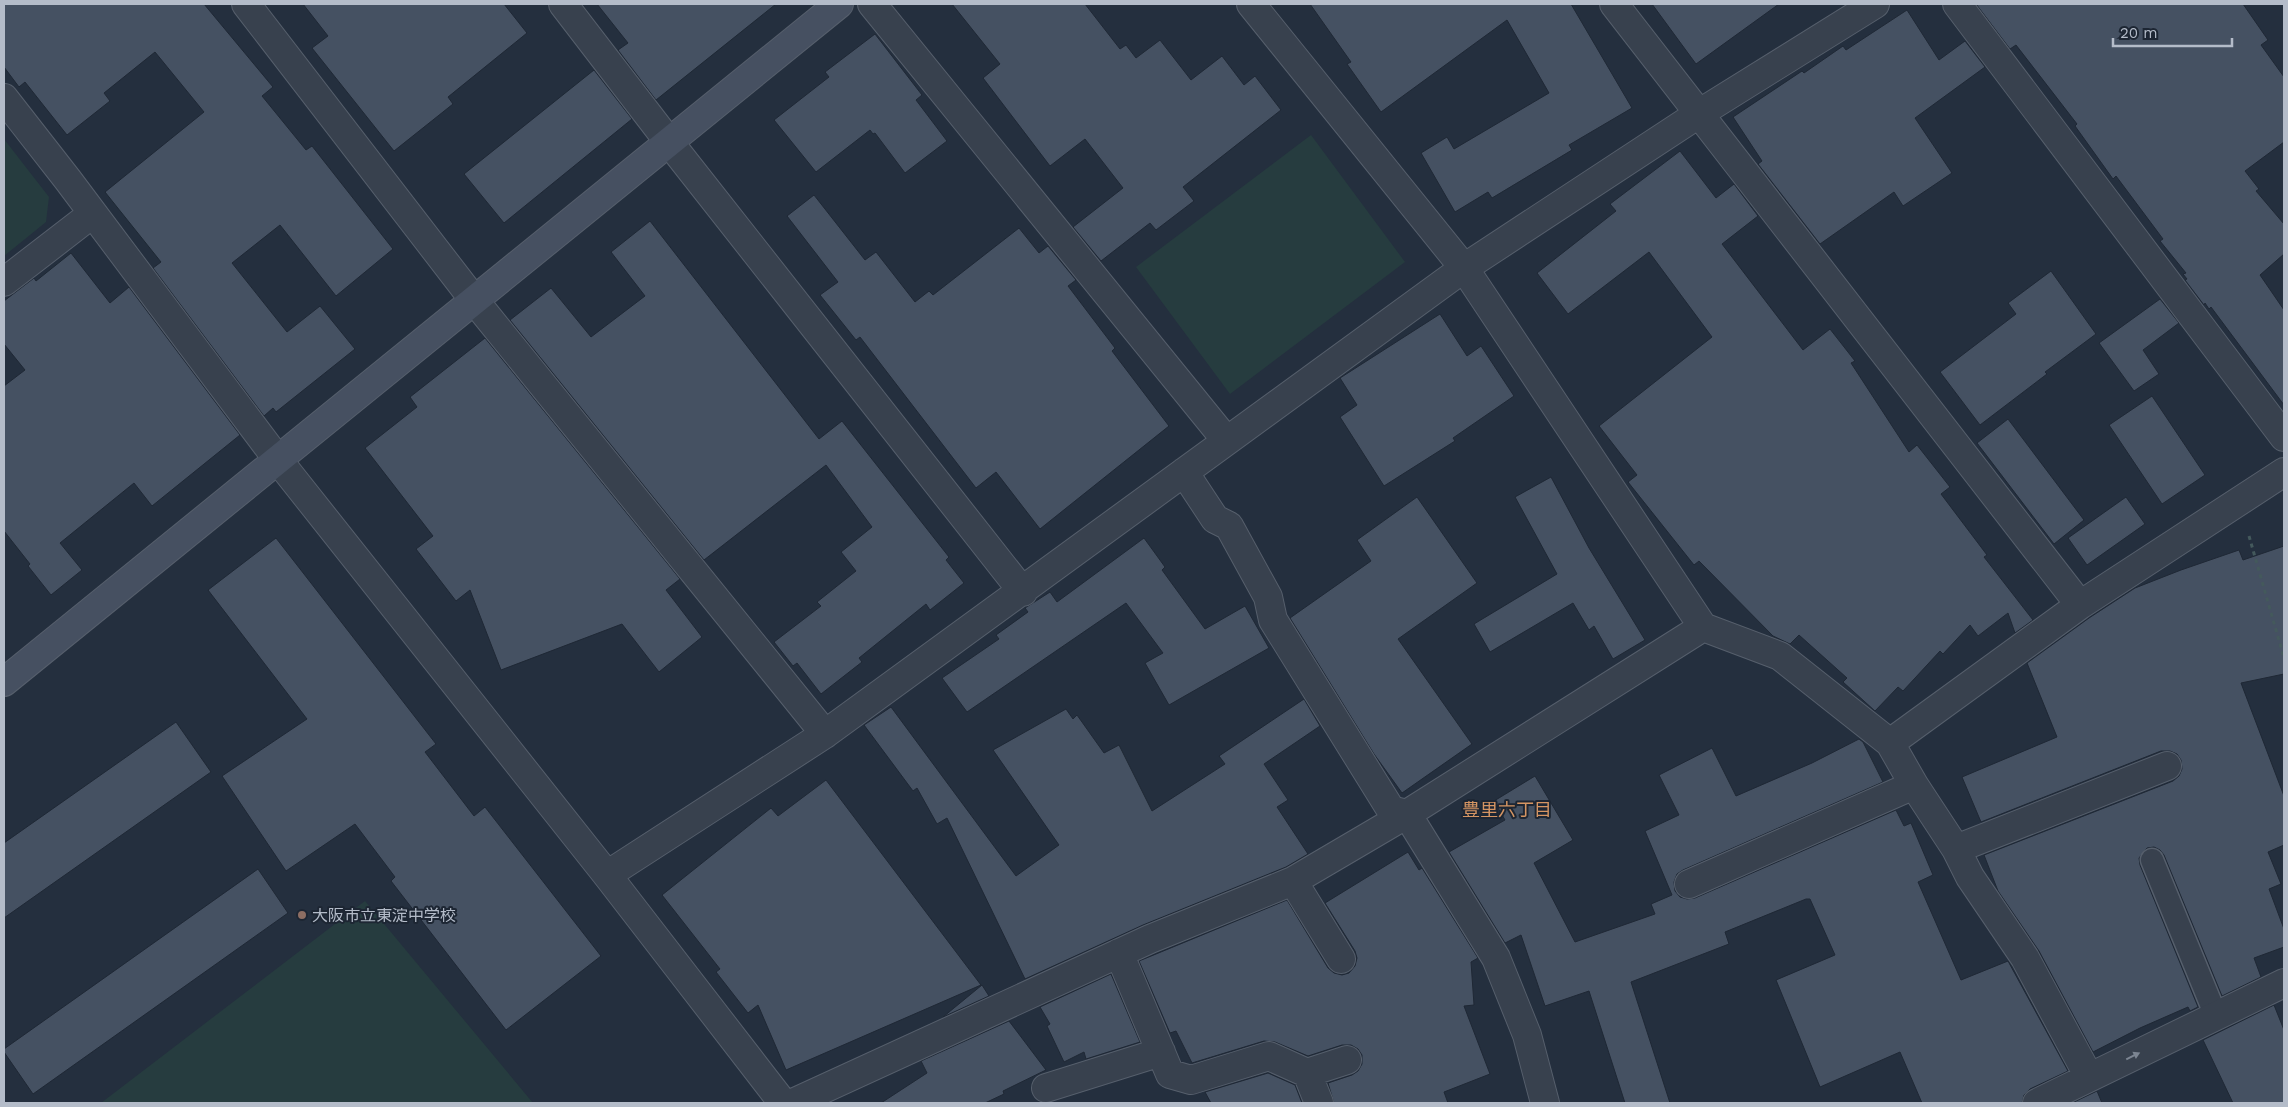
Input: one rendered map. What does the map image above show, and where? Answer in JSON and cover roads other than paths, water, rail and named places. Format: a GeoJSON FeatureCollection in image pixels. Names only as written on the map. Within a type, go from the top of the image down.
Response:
{"type":"FeatureCollection","features":[{"type":"Feature","properties":{"kind":"street"},"geometry":{"type":"LineString","coordinates":[[246,4],[474,300],[825,734]]}},
{"type":"Feature","properties":{"kind":"street"},"geometry":{"type":"LineString","coordinates":[[563,4],[669,142],[1023,592]]}},
{"type":"Feature","properties":{"kind":"street"},"geometry":{"type":"LineString","coordinates":[[4,682],[839,4]]}},
{"type":"Feature","properties":{"kind":"street"},"geometry":{"type":"LineString","coordinates":[[872,4],[1226,440]]}},
{"type":"Feature","properties":{"kind":"street"},"geometry":{"type":"LineString","coordinates":[[1251,4],[1464,268],[1703,627],[1780,656],[1890,743],[1914,785],[1956,849],[1970,877],[2025,958],[2089,1077]]}},
{"type":"Feature","properties":{"kind":"street"},"geometry":{"type":"LineString","coordinates":[[1614,4],[2080,605]]}},
{"type":"Feature","properties":{"kind":"street"},"geometry":{"type":"LineString","coordinates":[[607,875],[825,734],[1023,592],[1226,440],[1464,268],[1700,113],[1875,4]]}},
{"type":"Feature","properties":{"kind":"street"},"geometry":{"type":"LineString","coordinates":[[1957,4],[2284,437]]}},
{"type":"Feature","properties":{"kind":"street"},"geometry":{"type":"LineString","coordinates":[[4,98],[68,180],[278,460],[607,875],[783,1103]]}},
{"type":"Feature","properties":{"kind":"street"},"geometry":{"type":"LineString","coordinates":[[4,282],[92,214]]}},
{"type":"Feature","properties":{"kind":"street"},"geometry":{"type":"LineString","coordinates":[[1184,472],[1215,519],[1229,526],[1268,597],[1272,620],[1391,810],[1407,814],[1496,958],[1526,1035],[1545,1103]]}},
{"type":"Feature","properties":{"kind":"street"},"geometry":{"type":"LineString","coordinates":[[1890,743],[2080,605],[2284,472]]}},
{"type":"Feature","properties":{"kind":"street"},"geometry":{"type":"LineString","coordinates":[[793,1103],[1119,953],[1293,882],[1407,814],[1703,627]]}},
{"type":"Feature","properties":{"kind":"street"},"geometry":{"type":"LineString","coordinates":[[1956,849],[2167,766]]}},
{"type":"Feature","properties":{"kind":"street"},"geometry":{"type":"LineString","coordinates":[[1689,884],[1914,785]]}},
{"type":"Feature","properties":{"kind":"street"},"geometry":{"type":"LineString","coordinates":[[1293,882],[1341,959]]}},
{"type":"Feature","properties":{"kind":"street"},"geometry":{"type":"LineString","coordinates":[[1119,953],[1170,1074],[1191,1080],[1270,1056],[1307,1074],[1320,1103]]}},
{"type":"Feature","properties":{"kind":"street"},"geometry":{"type":"LineString","coordinates":[[2044,1102],[2089,1077],[2284,983]]}},
{"type":"Feature","properties":{"kind":"street"},"geometry":{"type":"LineString","coordinates":[[1046,1088],[1161,1052]]}},
{"type":"Feature","properties":{"kind":"street"},"geometry":{"type":"LineString","coordinates":[[1307,1074],[1347,1060]]}},
{"type":"Feature","properties":{"kind":"lane"},"geometry":{"type":"LineString","coordinates":[[2152,860],[2216,1016]]}},
{"type":"Feature","properties":{"kind":"place","name":"大阪市立東淀中学校"},"geometry":{"type":"Point","coordinates":[302,915]}},
{"type":"Feature","properties":{"kind":"district","name":"豊里六丁目"},"geometry":{"type":"Point","coordinates":[1507,810]}}]}
